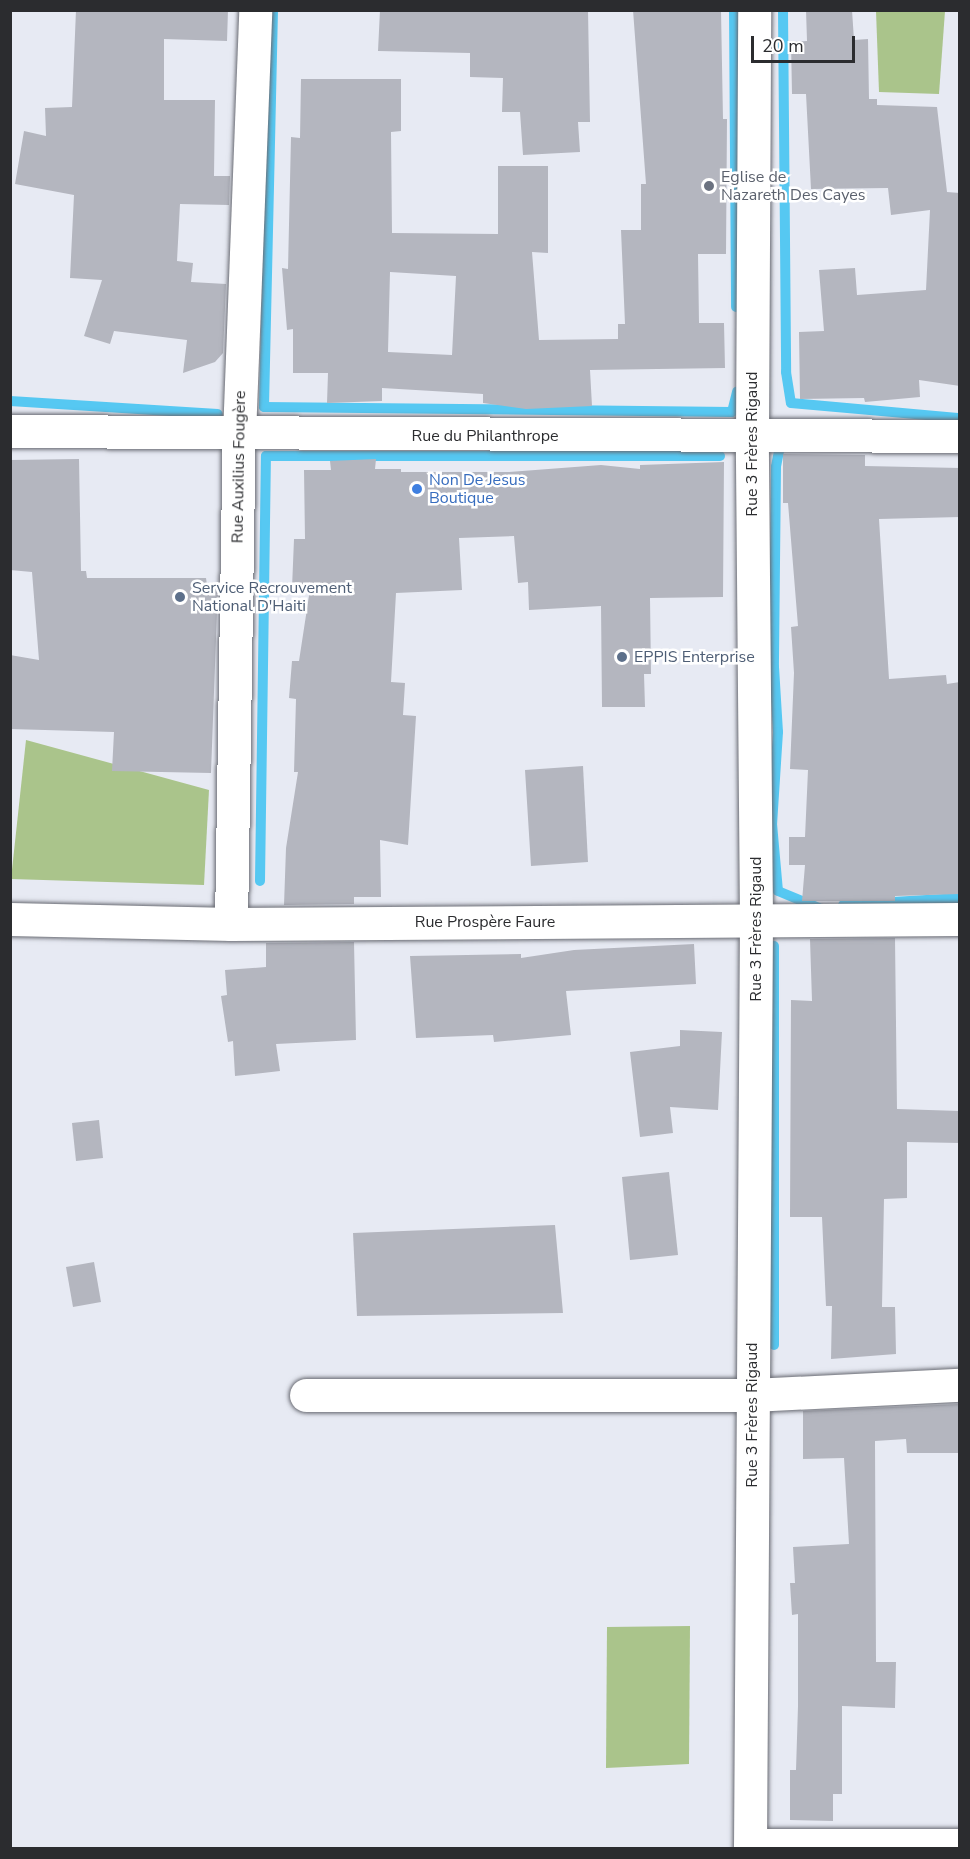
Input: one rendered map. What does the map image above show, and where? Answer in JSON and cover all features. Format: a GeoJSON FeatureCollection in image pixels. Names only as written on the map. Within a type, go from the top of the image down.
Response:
{"type":"FeatureCollection","features":[{"type":"Feature","properties":{"kind":"street","name":"Rue Auxilius Fougère"},"geometry":{"type":"LineString","coordinates":[[231,924],[239,435],[255,10]]}},
{"type":"Feature","properties":{"kind":"street","name":"Rue 3 Frères Rigaud"},"geometry":{"type":"LineString","coordinates":[[750,1847],[756,920],[752,436],[754,10]]}},
{"type":"Feature","properties":{"kind":"street","name":"Rue du Philanthrope"},"geometry":{"type":"LineString","coordinates":[[10,431],[239,435],[960,436]]}},
{"type":"Feature","properties":{"kind":"street","name":"Rue Prospère Faure"},"geometry":{"type":"LineString","coordinates":[[10,919],[231,924],[960,919]]}},
{"type":"Feature","properties":{"kind":"street"},"geometry":{"type":"LineString","coordinates":[[306,1395],[752,1395],[960,1385]]}},
{"type":"Feature","properties":{"kind":"street"},"geometry":{"type":"LineString","coordinates":[[750,1847],[960,1845]]}},
{"type":"Feature","properties":{"kind":"green space"},"geometry":{"type":"Polygon","coordinates":[[[876,11],[945,11],[939,94],[879,92],[876,11]]]}},
{"type":"Feature","properties":{"kind":"green space"},"geometry":{"type":"Polygon","coordinates":[[[26,740],[209,790],[204,885],[11,879],[26,740]]]}},
{"type":"Feature","properties":{"kind":"green space"},"geometry":{"type":"Polygon","coordinates":[[[690,1626],[689,1764],[606,1768],[607,1627],[690,1626]]]}},
{"type":"Feature","properties":{"kind":"building"},"geometry":{"type":"Polygon","coordinates":[[[76,10],[228,10],[227,41],[164,39],[164,100],[215,100],[214,176],[230,176],[229,205],[180,204],[177,261],[193,263],[191,282],[226,284],[223,353],[215,362],[183,373],[187,340],[114,331],[110,344],[84,336],[102,280],[70,278],[74,195],[15,184],[24,131],[46,136],[45,108],[72,107],[76,10]]]}},
{"type":"Feature","properties":{"kind":"building"},"geometry":{"type":"Polygon","coordinates":[[[380,10],[588,10],[590,122],[578,122],[580,152],[523,155],[520,112],[502,112],[503,78],[470,77],[470,53],[378,51],[380,10]]]}},
{"type":"Feature","properties":{"kind":"building"},"geometry":{"type":"Polygon","coordinates":[[[633,10],[721,10],[723,119],[727,119],[726,254],[698,254],[699,323],[724,323],[725,368],[590,370],[592,406],[526,409],[483,403],[483,394],[382,388],[382,401],[327,403],[328,373],[293,373],[293,329],[287,330],[282,268],[288,269],[291,137],[300,138],[301,79],[401,79],[401,131],[391,132],[392,233],[498,234],[498,166],[548,166],[548,253],[532,252],[539,340],[618,339],[618,324],[625,324],[621,230],[641,230],[641,184],[646,184],[633,10]],[[390,272],[388,352],[452,355],[456,276],[390,272]]]}},
{"type":"Feature","properties":{"kind":"building"},"geometry":{"type":"Polygon","coordinates":[[[806,10],[852,10],[854,40],[868,39],[869,99],[877,99],[877,105],[937,107],[947,192],[960,193],[960,386],[919,380],[920,397],[865,402],[864,398],[800,399],[799,332],[824,331],[819,270],[855,268],[857,295],[926,290],[930,210],[891,215],[888,188],[811,189],[806,94],[792,94],[791,42],[807,41],[806,10]]]}},
{"type":"Feature","properties":{"kind":"building"},"geometry":{"type":"Polygon","coordinates":[[[783,454],[865,455],[865,466],[960,468],[960,517],[879,519],[889,679],[946,675],[947,684],[960,682],[960,894],[895,896],[895,901],[802,901],[805,865],[789,865],[789,837],[805,837],[808,770],[790,769],[794,673],[791,627],[798,626],[788,503],[783,503],[783,454]]]}},
{"type":"Feature","properties":{"kind":"building"},"geometry":{"type":"Polygon","coordinates":[[[79,459],[81,571],[86,571],[87,578],[206,578],[207,585],[218,584],[211,773],[112,771],[114,732],[10,729],[10,655],[39,660],[32,572],[10,570],[10,460],[79,459]]]}},
{"type":"Feature","properties":{"kind":"building"},"geometry":{"type":"Polygon","coordinates":[[[376,459],[375,469],[401,469],[401,472],[509,472],[601,465],[640,469],[640,465],[724,462],[723,597],[650,598],[651,674],[644,674],[645,707],[602,707],[601,606],[529,610],[528,582],[518,583],[514,536],[459,538],[462,590],[396,593],[391,682],[405,683],[403,715],[416,716],[408,845],[380,840],[381,897],[354,897],[354,904],[284,905],[286,848],[298,772],[294,772],[296,699],[289,698],[292,661],[299,661],[310,589],[292,588],[294,539],[305,539],[304,470],[331,470],[330,461],[376,459]]]}},
{"type":"Feature","properties":{"kind":"building"},"geometry":{"type":"Polygon","coordinates":[[[583,766],[588,862],[531,866],[525,770],[583,766]]]}},
{"type":"Feature","properties":{"kind":"building"},"geometry":{"type":"Polygon","coordinates":[[[895,938],[897,1109],[960,1111],[960,1143],[907,1142],[907,1198],[884,1199],[882,1307],[895,1307],[896,1354],[831,1359],[832,1306],[826,1306],[822,1217],[790,1217],[791,1000],[812,1001],[810,939],[895,938]]]}},
{"type":"Feature","properties":{"kind":"building"},"geometry":{"type":"Polygon","coordinates":[[[354,942],[356,1040],[276,1044],[280,1071],[235,1076],[233,1041],[228,1042],[221,996],[227,995],[225,970],[266,967],[266,943],[354,942]]]}},
{"type":"Feature","properties":{"kind":"building"},"geometry":{"type":"Polygon","coordinates":[[[694,944],[696,984],[566,991],[571,1035],[494,1042],[493,1035],[416,1038],[410,956],[521,954],[521,958],[574,950],[694,944]]]}},
{"type":"Feature","properties":{"kind":"building"},"geometry":{"type":"Polygon","coordinates":[[[680,1030],[722,1032],[718,1110],[670,1107],[673,1133],[640,1137],[630,1052],[680,1046],[680,1030]]]}},
{"type":"Feature","properties":{"kind":"building"},"geometry":{"type":"Polygon","coordinates":[[[99,1120],[103,1158],[76,1161],[72,1123],[99,1120]]]}},
{"type":"Feature","properties":{"kind":"building"},"geometry":{"type":"Polygon","coordinates":[[[669,1172],[678,1255],[630,1260],[622,1177],[669,1172]]]}},
{"type":"Feature","properties":{"kind":"building"},"geometry":{"type":"Polygon","coordinates":[[[555,1225],[563,1313],[357,1316],[353,1233],[555,1225]]]}},
{"type":"Feature","properties":{"kind":"building"},"geometry":{"type":"Polygon","coordinates":[[[94,1262],[101,1302],[73,1307],[66,1267],[94,1262]]]}},
{"type":"Feature","properties":{"kind":"building"},"geometry":{"type":"Polygon","coordinates":[[[960,1404],[960,1453],[907,1453],[906,1439],[875,1441],[876,1662],[896,1662],[895,1708],[842,1706],[842,1794],[833,1794],[833,1821],[790,1820],[790,1770],[796,1770],[798,1706],[798,1614],[792,1615],[790,1583],[795,1583],[793,1547],[849,1544],[844,1458],[803,1459],[803,1411],[960,1404]]]}},
{"type":"Feature","properties":{"kind":"waterway"},"geometry":{"type":"LineString","coordinates":[[273,10],[264,407],[732,412],[737,392]]}},
{"type":"Feature","properties":{"kind":"waterway"},"geometry":{"type":"LineString","coordinates":[[734,10],[736,307]]}},
{"type":"Feature","properties":{"kind":"waterway"},"geometry":{"type":"LineString","coordinates":[[783,10],[786,372],[791,403],[960,418]]}},
{"type":"Feature","properties":{"kind":"waterway"},"geometry":{"type":"LineString","coordinates":[[10,401],[218,414]]}},
{"type":"Feature","properties":{"kind":"waterway"},"geometry":{"type":"LineString","coordinates":[[787,446],[780,446],[776,467],[774,667],[778,732],[772,824],[778,891],[819,908]]}},
{"type":"Feature","properties":{"kind":"waterway"},"geometry":{"type":"LineString","coordinates":[[260,881],[266,456],[720,456]]}},
{"type":"Feature","properties":{"kind":"waterway"},"geometry":{"type":"LineString","coordinates":[[843,905],[960,898]]}},
{"type":"Feature","properties":{"kind":"waterway"},"geometry":{"type":"LineString","coordinates":[[774,946],[774,1345]]}},
{"type":"Feature","properties":{"kind":"place","name":"Eglise de Nazareth Des Cayes"},"geometry":{"type":"Point","coordinates":[709,186]}},
{"type":"Feature","properties":{"kind":"place","name":"Non De Jesus Boutique"},"geometry":{"type":"Point","coordinates":[417,489]}},
{"type":"Feature","properties":{"kind":"place","name":"Service Recrouvement National D'Haiti"},"geometry":{"type":"Point","coordinates":[180,597]}},
{"type":"Feature","properties":{"kind":"place","name":"EPPIS Enterprise"},"geometry":{"type":"Point","coordinates":[622,657]}}]}
